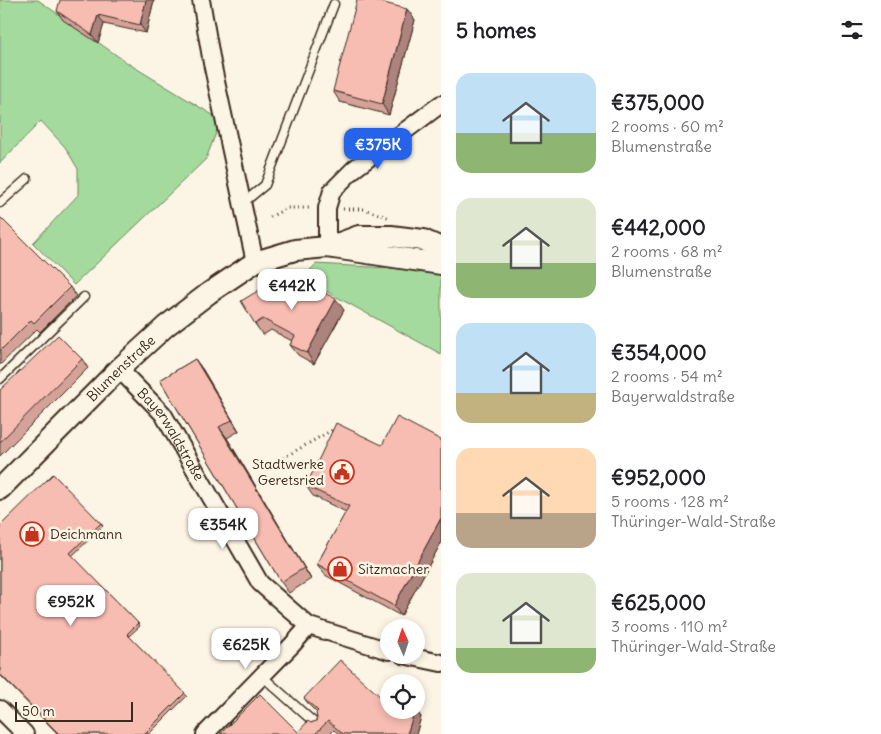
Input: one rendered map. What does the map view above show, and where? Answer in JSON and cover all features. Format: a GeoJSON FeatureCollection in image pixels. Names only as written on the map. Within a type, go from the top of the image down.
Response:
{"type":"FeatureCollection","features":[{"type":"Feature","properties":{"kind":"street"},"geometry":{"type":"LineString","coordinates":[[201,0],[212,63],[255,262]]}},
{"type":"Feature","properties":{"kind":"street"},"geometry":{"type":"LineString","coordinates":[[327,247],[327,208],[332,191],[354,169],[441,104]]}},
{"type":"Feature","properties":{"kind":"street"},"geometry":{"type":"LineString","coordinates":[[327,247],[359,236],[375,236],[423,240],[441,248]]}},
{"type":"Feature","properties":{"kind":"street"},"geometry":{"type":"LineString","coordinates":[[327,247],[441,264]]}},
{"type":"Feature","properties":{"kind":"street","name":"Blumenstraße"},"geometry":{"type":"LineString","coordinates":[[0,489],[119,369],[166,326],[209,292],[255,262],[296,250],[327,247]]}},
{"type":"Feature","properties":{"kind":"street","name":"Bayerwaldstraße"},"geometry":{"type":"LineString","coordinates":[[119,369],[163,414],[260,583],[309,626],[380,648]]}},
{"type":"Feature","properties":{"kind":"street"},"geometry":{"type":"LineString","coordinates":[[205,734],[309,626]]}},
{"type":"Feature","properties":{"kind":"street"},"geometry":{"type":"LineString","coordinates":[[425,659],[441,662]]}},
{"type":"Feature","properties":{"kind":"street"},"geometry":{"type":"LineString","coordinates":[[0,710],[25,734]]}},
{"type":"Feature","properties":{"kind":"lane"},"geometry":{"type":"LineString","coordinates":[[243,203],[265,185],[334,4]]}},
{"type":"Feature","properties":{"kind":"lane"},"geometry":{"type":"LineString","coordinates":[[0,204],[27,179]]}},
{"type":"Feature","properties":{"kind":"lane"},"geometry":{"type":"LineString","coordinates":[[0,378],[84,297]]}},
{"type":"Feature","properties":{"kind":"lane"},"geometry":{"type":"LineString","coordinates":[[262,676],[318,726]]}},
{"type":"Feature","properties":{"kind":"path"},"geometry":{"type":"LineString","coordinates":[[270,217],[287,208],[327,208],[364,209],[391,218]]}},
{"type":"Feature","properties":{"kind":"path"},"geometry":{"type":"LineString","coordinates":[[283,458],[332,430],[337,434]]}},
{"type":"Feature","properties":{"kind":"green space"},"geometry":{"type":"Polygon","coordinates":[[[0,0],[38,0],[129,64],[221,120],[206,159],[74,285],[33,243],[78,195],[78,169],[65,147],[41,121],[0,163],[0,0]]]}},
{"type":"Feature","properties":{"kind":"green space"},"geometry":{"type":"Polygon","coordinates":[[[316,264],[425,270],[441,275],[441,354],[302,278],[316,264]]]}},
{"type":"Feature","properties":{"kind":"building"},"geometry":{"type":"Polygon","coordinates":[[[60,0],[146,0],[140,25],[98,15],[92,35],[57,11],[60,0]]]}},
{"type":"Feature","properties":{"kind":"building"},"geometry":{"type":"Polygon","coordinates":[[[357,0],[373,0],[407,9],[382,104],[333,91],[357,0]]]}},
{"type":"Feature","properties":{"kind":"building"},"geometry":{"type":"Polygon","coordinates":[[[0,217],[70,287],[34,323],[31,320],[0,351],[0,217]]]}},
{"type":"Feature","properties":{"kind":"building"},"geometry":{"type":"Polygon","coordinates":[[[300,280],[336,299],[307,353],[290,345],[295,336],[263,319],[255,324],[241,301],[271,283],[293,295],[300,280]]]}},
{"type":"Feature","properties":{"kind":"building"},"geometry":{"type":"Polygon","coordinates":[[[58,335],[82,359],[0,442],[0,390],[58,335]]]}},
{"type":"Feature","properties":{"kind":"building"},"geometry":{"type":"Polygon","coordinates":[[[195,359],[232,420],[219,427],[304,568],[281,582],[160,380],[195,359]]]}},
{"type":"Feature","properties":{"kind":"building"},"geometry":{"type":"Polygon","coordinates":[[[397,417],[441,440],[441,518],[394,606],[317,564],[349,506],[306,486],[336,423],[382,445],[397,417]]]}},
{"type":"Feature","properties":{"kind":"building"},"geometry":{"type":"Polygon","coordinates":[[[53,474],[101,523],[70,553],[138,623],[127,634],[185,693],[144,734],[59,734],[0,674],[0,526],[53,474]]]}},
{"type":"Feature","properties":{"kind":"building"},"geometry":{"type":"Polygon","coordinates":[[[340,660],[380,696],[380,719],[412,719],[407,734],[343,734],[328,721],[315,734],[220,734],[260,694],[298,732],[308,721],[311,723],[316,721],[317,718],[316,713],[318,711],[304,698],[340,660]]]}},
{"type":"Feature","properties":{"kind":"place","name":"Stadtwerke Geretsried"},"geometry":{"type":"Point","coordinates":[342,472]}},
{"type":"Feature","properties":{"kind":"place","name":"Deichmann"},"geometry":{"type":"Point","coordinates":[32,534]}},
{"type":"Feature","properties":{"kind":"place","name":"Sitzmacher"},"geometry":{"type":"Point","coordinates":[340,569]}}]}
